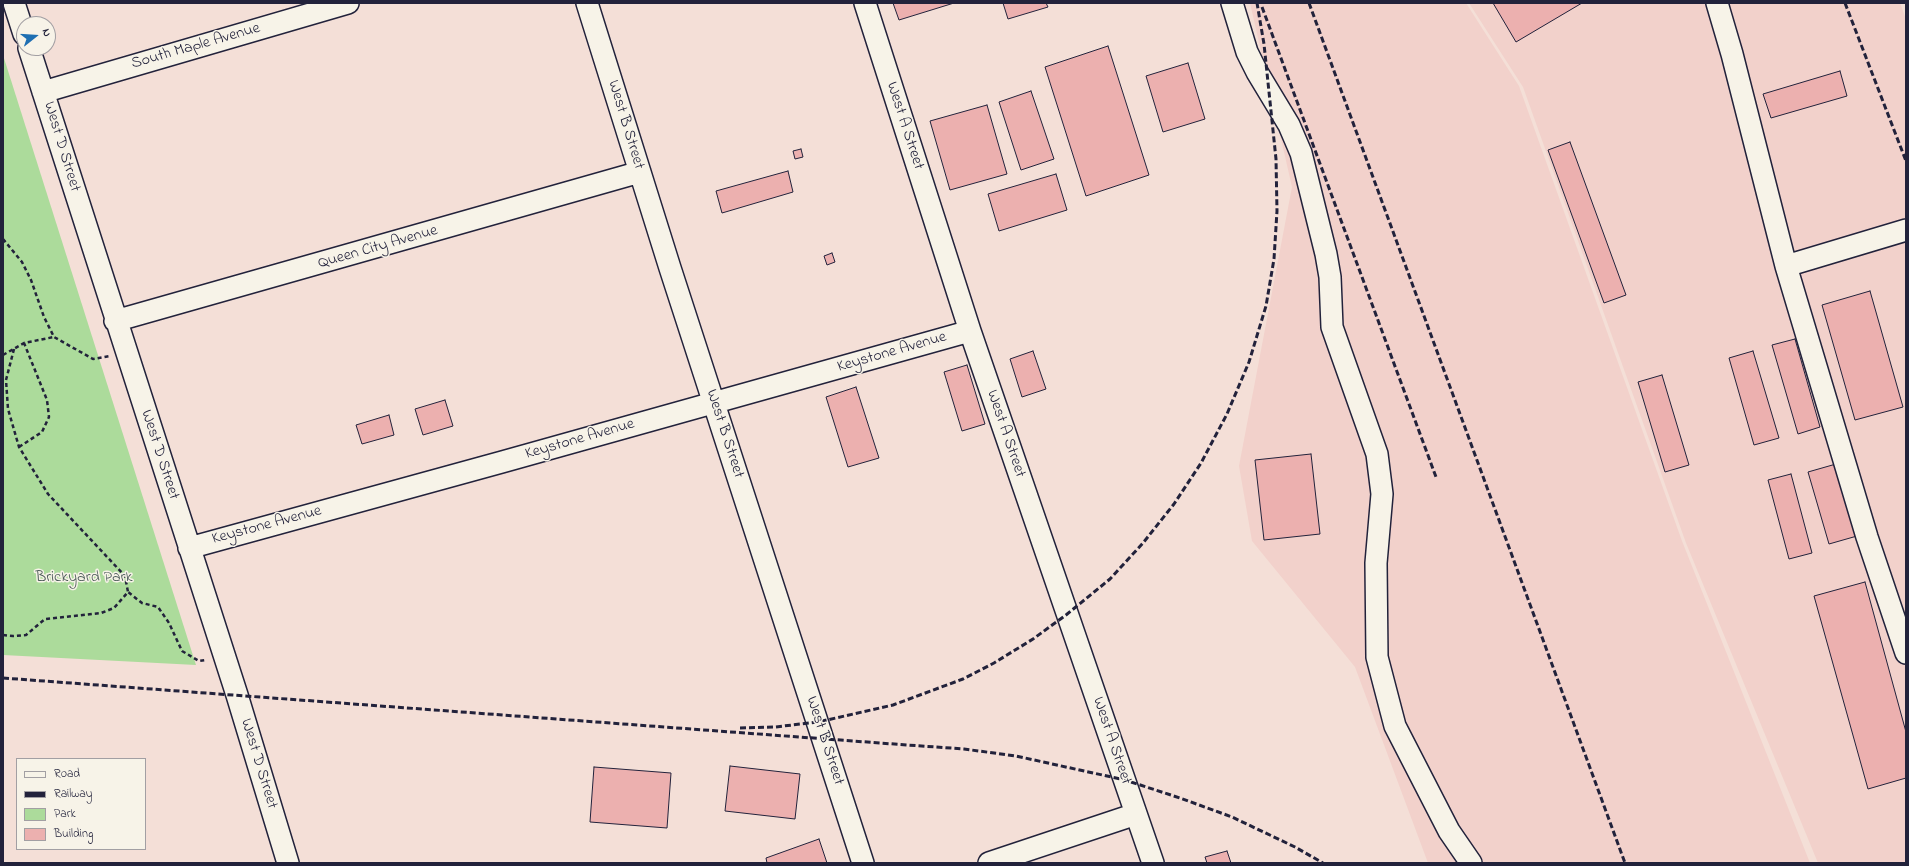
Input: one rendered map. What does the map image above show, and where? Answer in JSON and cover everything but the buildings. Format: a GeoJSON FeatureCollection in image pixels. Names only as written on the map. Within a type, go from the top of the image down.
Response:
{"type":"FeatureCollection","features":[{"type":"Feature","properties":{"kind":"street"},"geometry":{"type":"LineString","coordinates":[[3,6],[14,3],[18,16]]}},
{"type":"Feature","properties":{"kind":"street","name":"South Maple Avenue"},"geometry":{"type":"LineString","coordinates":[[43,92],[348,3]]}},
{"type":"Feature","properties":{"kind":"street","name":"West B Street"},"geometry":{"type":"LineString","coordinates":[[587,3],[713,402],[863,863]]}},
{"type":"Feature","properties":{"kind":"street","name":"West A Street"},"geometry":{"type":"LineString","coordinates":[[865,3],[970,331],[1066,615],[1153,863]]}},
{"type":"Feature","properties":{"kind":"street"},"geometry":{"type":"LineString","coordinates":[[1232,3],[1247,52],[1256,72],[1289,125],[1300,153],[1326,254],[1330,277],[1332,327],[1377,454],[1382,494],[1376,563],[1377,657],[1395,726],[1449,831],[1471,863]]}},
{"type":"Feature","properties":{"kind":"street"},"geometry":{"type":"LineString","coordinates":[[1717,3],[1732,54],[1786,266],[1867,537],[1906,653]]}},
{"type":"Feature","properties":{"kind":"street","name":"West D Street"},"geometry":{"type":"LineString","coordinates":[[32,56],[223,657],[237,695],[288,863]]}},
{"type":"Feature","properties":{"kind":"street","name":"Queen City Avenue"},"geometry":{"type":"LineString","coordinates":[[116,321],[640,172]]}},
{"type":"Feature","properties":{"kind":"street"},"geometry":{"type":"LineString","coordinates":[[1786,266],[1906,230]]}},
{"type":"Feature","properties":{"kind":"street","name":"Keystone Avenue"},"geometry":{"type":"LineString","coordinates":[[189,548],[970,331]]}},
{"type":"Feature","properties":{"kind":"street"},"geometry":{"type":"LineString","coordinates":[[989,863],[1136,814]]}},
{"type":"Feature","properties":{"kind":"path"},"geometry":{"type":"LineString","coordinates":[[3,239],[22,262],[31,280],[44,317],[54,337],[93,359],[127,353]]}},
{"type":"Feature","properties":{"kind":"path"},"geometry":{"type":"LineString","coordinates":[[3,355],[24,343],[54,337]]}},
{"type":"Feature","properties":{"kind":"path"},"geometry":{"type":"LineString","coordinates":[[19,447],[42,432],[49,417],[47,400],[24,343]]}},
{"type":"Feature","properties":{"kind":"path"},"geometry":{"type":"LineString","coordinates":[[14,349],[6,380],[8,409],[19,447],[48,494],[125,576],[128,592],[142,603],[158,607],[169,623],[182,651],[199,661],[223,657]]}},
{"type":"Feature","properties":{"kind":"path"},"geometry":{"type":"LineString","coordinates":[[3,635],[13,636],[26,634],[45,619],[101,613],[114,608],[128,592]]}},
{"type":"Feature","properties":{"kind":"shaded area"},"geometry":{"type":"Polygon","coordinates":[[[1250,3],[1466,3],[1519,86],[1682,541],[1810,863],[1428,863],[1355,667],[1252,541],[1239,466],[1292,187],[1250,3]]]}},
{"type":"Feature","properties":{"kind":"shaded area"},"geometry":{"type":"Polygon","coordinates":[[[1469,3],[1900,3],[1906,19],[1906,863],[1818,863],[1686,543],[1523,87],[1469,3]]]}},
{"type":"Feature","properties":{"kind":"green space","name":"Brickyard Park"},"geometry":{"type":"Polygon","coordinates":[[[3,55],[196,665],[3,655],[3,55]]]}},
{"type":"Feature","properties":{"kind":"railway"},"geometry":{"type":"LineString","coordinates":[[740,728],[775,727],[818,722],[893,705],[963,679],[994,663],[1033,639],[1066,615],[1110,579],[1143,543],[1174,504],[1201,463],[1227,414],[1249,362],[1266,306],[1274,259],[1277,211],[1276,159],[1264,44],[1257,3]]}},
{"type":"Feature","properties":{"kind":"railway"},"geometry":{"type":"LineString","coordinates":[[1309,3],[1625,863]]}},
{"type":"Feature","properties":{"kind":"railway"},"geometry":{"type":"LineString","coordinates":[[1845,3],[1906,161]]}},
{"type":"Feature","properties":{"kind":"railway"},"geometry":{"type":"LineString","coordinates":[[1262,7],[1436,477]]}},
{"type":"Feature","properties":{"kind":"railway"},"geometry":{"type":"LineString","coordinates":[[3,678],[964,749],[1016,756],[1125,780],[1180,798],[1232,817],[1295,847],[1323,863]]}}]}
